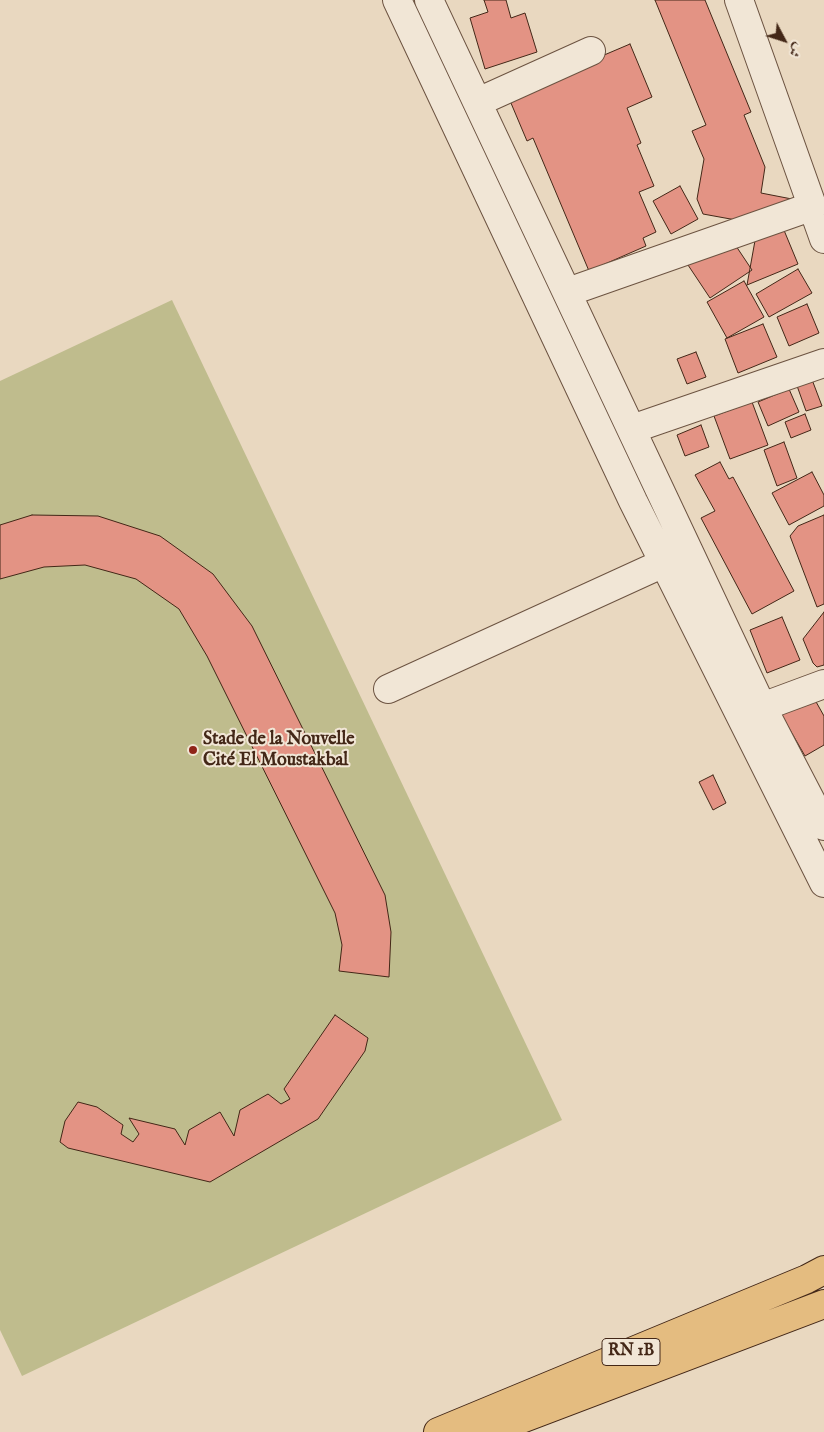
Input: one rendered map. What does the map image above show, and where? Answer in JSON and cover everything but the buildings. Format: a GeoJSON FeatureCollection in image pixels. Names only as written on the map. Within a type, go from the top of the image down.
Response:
{"type":"FeatureCollection","features":[{"type":"Feature","properties":{"kind":"main road","name":"RN 1B"},"geometry":{"type":"LineString","coordinates":[[438,1432],[798,1283],[824,1270]]}},
{"type":"Feature","properties":{"kind":"main road","name":"RN 1B"},"geometry":{"type":"LineString","coordinates":[[486,1432],[824,1304]]}},
{"type":"Feature","properties":{"kind":"street"},"geometry":{"type":"LineString","coordinates":[[397,0],[611,456],[824,883]]}},
{"type":"Feature","properties":{"kind":"street"},"geometry":{"type":"LineString","coordinates":[[429,0],[762,706],[824,826]]}},
{"type":"Feature","properties":{"kind":"street"},"geometry":{"type":"LineString","coordinates":[[740,0],[824,239]]}},
{"type":"Feature","properties":{"kind":"street"},"geometry":{"type":"LineString","coordinates":[[478,102],[591,51]]}},
{"type":"Feature","properties":{"kind":"street"},"geometry":{"type":"LineString","coordinates":[[568,292],[812,206]]}},
{"type":"Feature","properties":{"kind":"street"},"geometry":{"type":"LineString","coordinates":[[632,429],[824,362]]}},
{"type":"Feature","properties":{"kind":"street"},"geometry":{"type":"LineString","coordinates":[[388,689],[690,551]]}},
{"type":"Feature","properties":{"kind":"street"},"geometry":{"type":"LineString","coordinates":[[762,706],[824,684]]}},
{"type":"Feature","properties":{"kind":"shaded area","name":"Stade de la Nouvelle Cité El Moustakbal"},"geometry":{"type":"Polygon","coordinates":[[[172,300],[562,1120],[22,1376],[0,1330],[0,381],[172,300]]]}},
{"type":"Feature","properties":{"kind":"place","name":"Stade de la Nouvelle Cité El Moustakbal"},"geometry":{"type":"Point","coordinates":[193,750]}}]}
